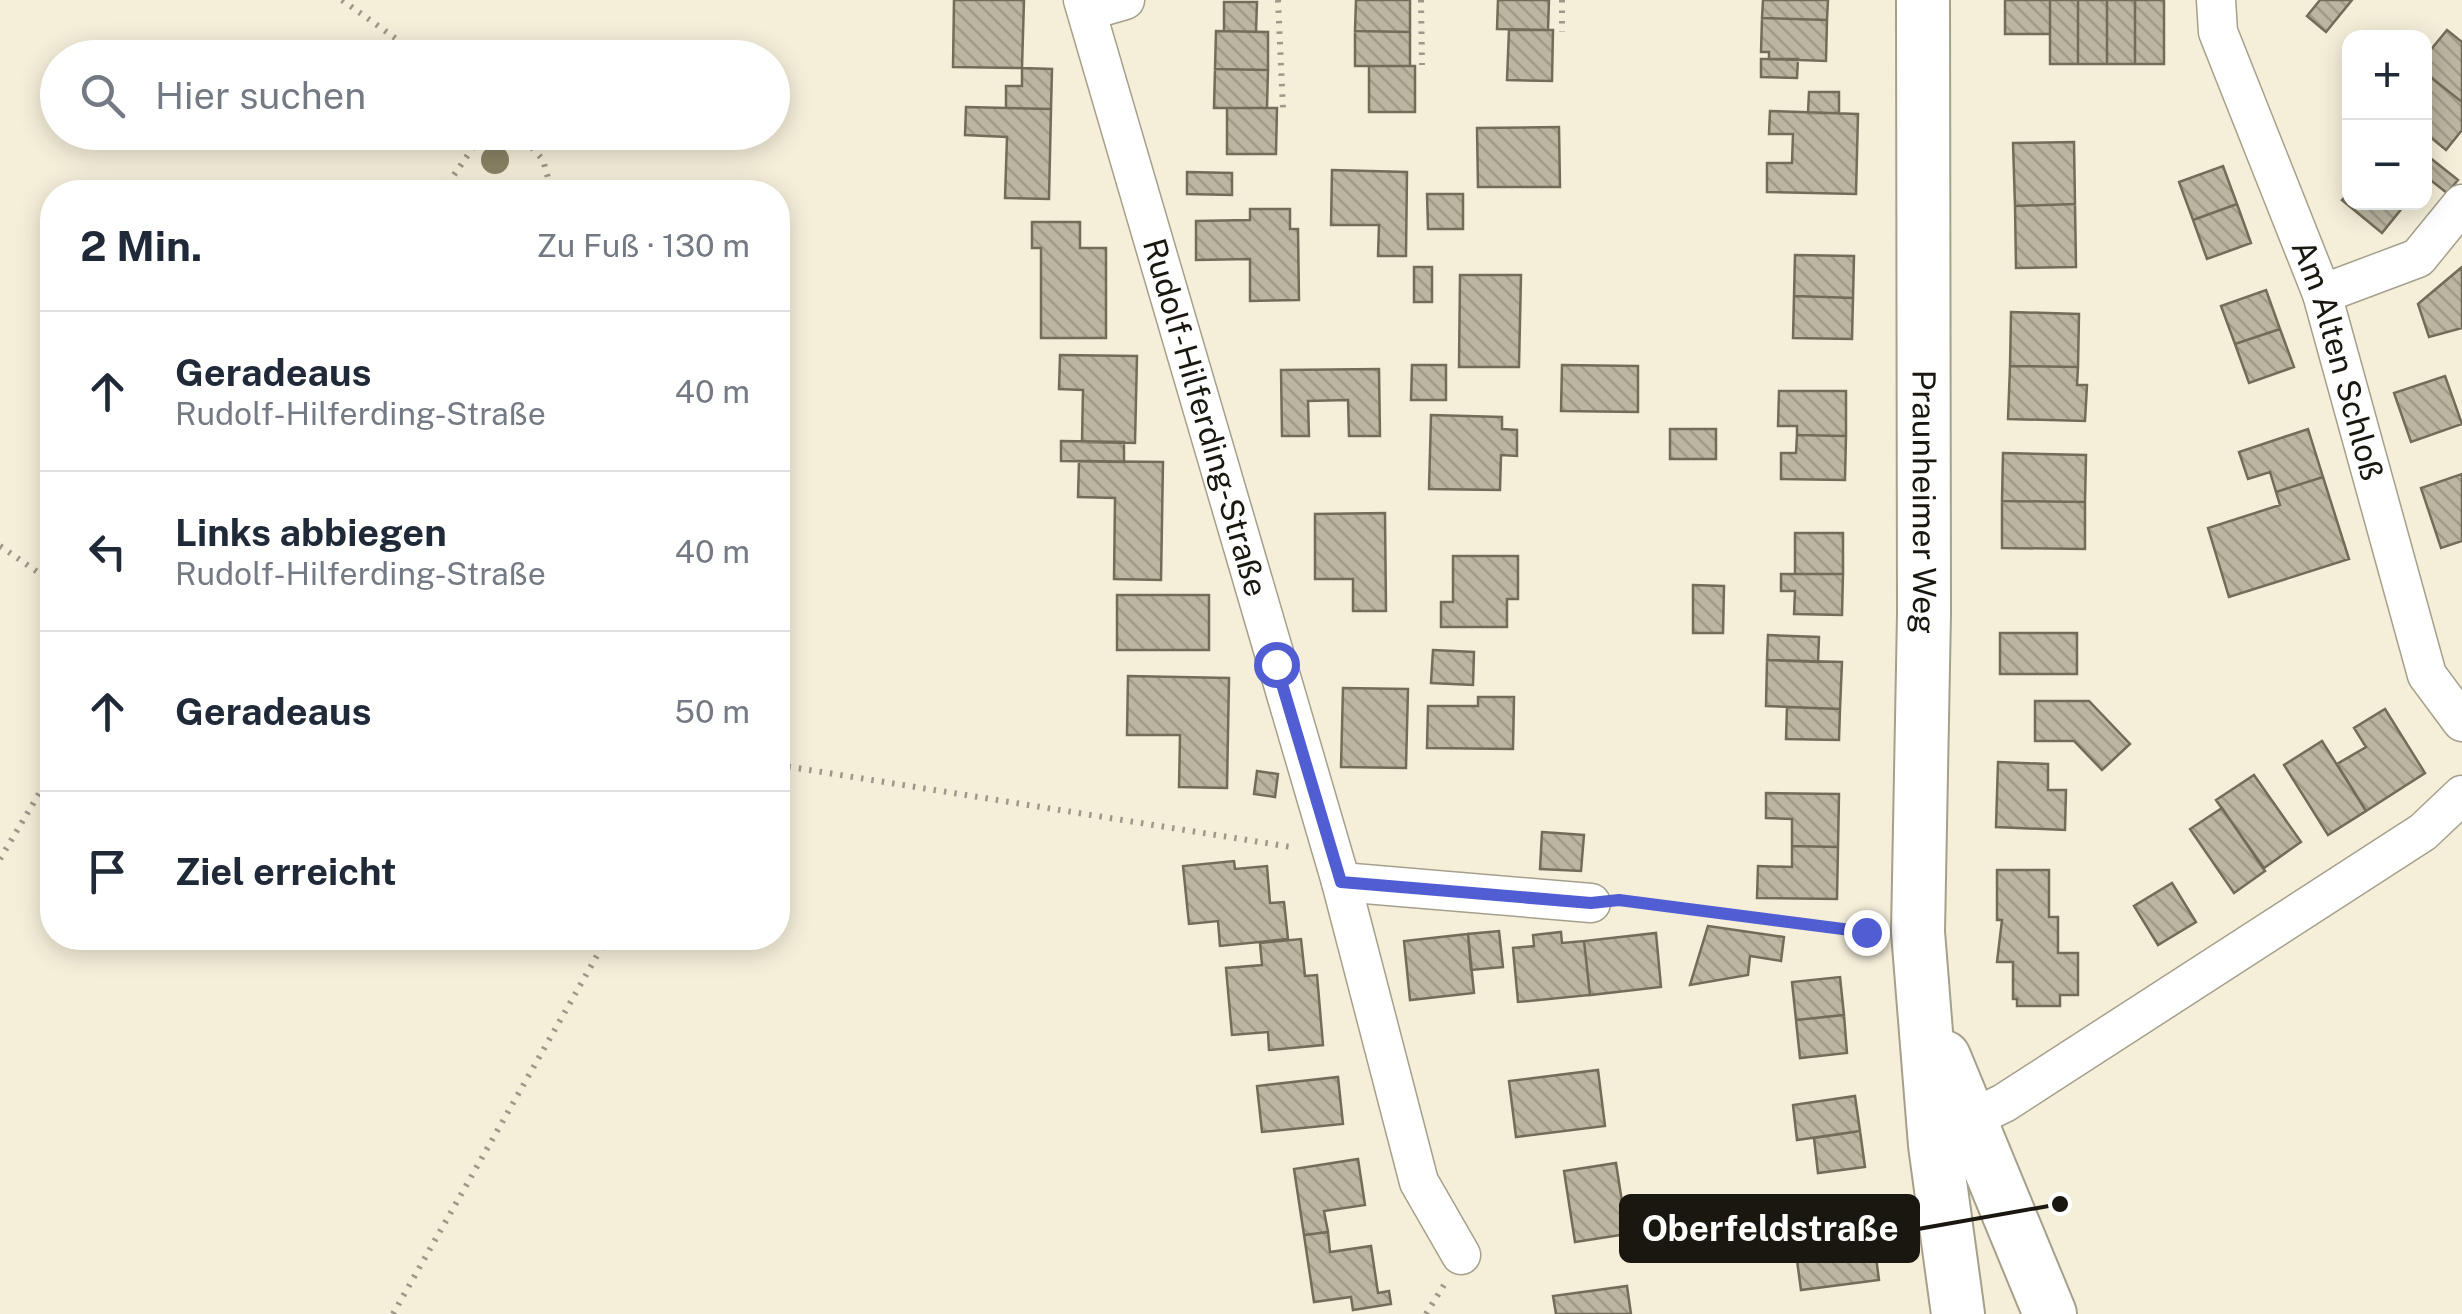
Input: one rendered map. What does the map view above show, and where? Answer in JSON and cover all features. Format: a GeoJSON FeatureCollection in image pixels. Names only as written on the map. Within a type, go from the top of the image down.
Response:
{"type":"FeatureCollection","features":[{"type":"Feature","properties":{"kind":"main road","name":"Praunheimer Weg"},"geometry":{"type":"LineString","coordinates":[[1923,0],[1924,614],[1918,932],[1935,1144],[1958,1314]]}},
{"type":"Feature","properties":{"kind":"main road","name":"Praunheimer Weg"},"geometry":{"type":"LineString","coordinates":[[1924,1004],[2050,1314]]}},
{"type":"Feature","properties":{"kind":"street","name":"Rudolf-Hilferding-Straße"},"geometry":{"type":"LineString","coordinates":[[1126,0],[1085,6],[1337,868],[1420,1182],[1462,1256]]}},
{"type":"Feature","properties":{"kind":"street","name":"Am Alten Schloß"},"geometry":{"type":"LineString","coordinates":[[2216,0],[2218,32],[2322,294],[2427,674],[2462,722]]}},
{"type":"Feature","properties":{"kind":"street"},"geometry":{"type":"LineString","coordinates":[[2322,294],[2418,258],[2462,204]]}},
{"type":"Feature","properties":{"kind":"street"},"geometry":{"type":"LineString","coordinates":[[1969,1120],[2004,1104],[2423,832],[2462,795]]}},
{"type":"Feature","properties":{"kind":"street"},"geometry":{"type":"LineString","coordinates":[[1337,868],[1591,903]]}},
{"type":"Feature","properties":{"kind":"path"},"geometry":{"type":"LineString","coordinates":[[342,0],[397,40]]}},
{"type":"Feature","properties":{"kind":"path"},"geometry":{"type":"LineString","coordinates":[[1278,0],[1283,109]]}},
{"type":"Feature","properties":{"kind":"path"},"geometry":{"type":"LineString","coordinates":[[1421,0],[1422,65]]}},
{"type":"Feature","properties":{"kind":"path"},"geometry":{"type":"LineString","coordinates":[[1562,0],[1562,32]]}},
{"type":"Feature","properties":{"kind":"path"},"geometry":{"type":"LineString","coordinates":[[450,180],[471,150]]}},
{"type":"Feature","properties":{"kind":"path"},"geometry":{"type":"LineString","coordinates":[[534,150],[543,160],[549,180]]}},
{"type":"Feature","properties":{"kind":"path"},"geometry":{"type":"LineString","coordinates":[[0,546],[40,574]]}},
{"type":"Feature","properties":{"kind":"path"},"geometry":{"type":"LineString","coordinates":[[790,767],[1337,868]]}},
{"type":"Feature","properties":{"kind":"path"},"geometry":{"type":"LineString","coordinates":[[0,859],[40,792]]}},
{"type":"Feature","properties":{"kind":"path"},"geometry":{"type":"LineString","coordinates":[[1591,903],[1619,900],[1866,932],[1918,932]]}},
{"type":"Feature","properties":{"kind":"path"},"geometry":{"type":"LineString","coordinates":[[393,1314],[600,950]]}},
{"type":"Feature","properties":{"kind":"building"},"geometry":{"type":"Polygon","coordinates":[[[954,0],[1024,0],[1022,68],[953,67],[954,0]]]}},
{"type":"Feature","properties":{"kind":"building"},"geometry":{"type":"Polygon","coordinates":[[[1356,0],[1410,0],[1410,32],[1355,31],[1356,0]]]}},
{"type":"Feature","properties":{"kind":"building"},"geometry":{"type":"Polygon","coordinates":[[[1498,0],[1549,0],[1548,30],[1497,29],[1498,0]]]}},
{"type":"Feature","properties":{"kind":"building"},"geometry":{"type":"Polygon","coordinates":[[[1763,0],[1828,0],[1827,20],[1762,18],[1763,0]]]}},
{"type":"Feature","properties":{"kind":"building"},"geometry":{"type":"Polygon","coordinates":[[[2005,0],[2050,0],[2050,34],[2005,34],[2005,0]]]}},
{"type":"Feature","properties":{"kind":"building"},"geometry":{"type":"Polygon","coordinates":[[[2050,0],[2078,0],[2078,64],[2050,64],[2050,0]]]}},
{"type":"Feature","properties":{"kind":"building"},"geometry":{"type":"Polygon","coordinates":[[[2078,0],[2107,0],[2107,64],[2078,64],[2078,0]]]}},
{"type":"Feature","properties":{"kind":"building"},"geometry":{"type":"Polygon","coordinates":[[[2107,0],[2135,0],[2135,64],[2107,64],[2107,0]]]}},
{"type":"Feature","properties":{"kind":"building"},"geometry":{"type":"Polygon","coordinates":[[[2135,0],[2164,0],[2164,64],[2135,64],[2135,0]]]}},
{"type":"Feature","properties":{"kind":"building"},"geometry":{"type":"Polygon","coordinates":[[[2320,0],[2352,0],[2326,32],[2307,16],[2320,0]]]}},
{"type":"Feature","properties":{"kind":"building"},"geometry":{"type":"Polygon","coordinates":[[[1224,2],[1257,2],[1256,32],[1224,31],[1224,2]]]}},
{"type":"Feature","properties":{"kind":"building"},"geometry":{"type":"Polygon","coordinates":[[[1762,18],[1827,20],[1826,61],[1769,59],[1769,52],[1761,52],[1762,18]]]}},
{"type":"Feature","properties":{"kind":"building"},"geometry":{"type":"Polygon","coordinates":[[[1509,30],[1553,30],[1552,81],[1507,80],[1509,30]]]}},
{"type":"Feature","properties":{"kind":"building"},"geometry":{"type":"Polygon","coordinates":[[[2447,30],[2462,42],[2462,102],[2432,78],[2432,48],[2447,30]]]}},
{"type":"Feature","properties":{"kind":"building"},"geometry":{"type":"Polygon","coordinates":[[[1216,31],[1268,32],[1268,70],[1215,69],[1216,31]]]}},
{"type":"Feature","properties":{"kind":"building"},"geometry":{"type":"Polygon","coordinates":[[[1355,31],[1410,32],[1410,66],[1355,66],[1355,31]]]}},
{"type":"Feature","properties":{"kind":"building"},"geometry":{"type":"Polygon","coordinates":[[[1761,59],[1798,59],[1797,78],[1761,77],[1761,59]]]}},
{"type":"Feature","properties":{"kind":"building"},"geometry":{"type":"Polygon","coordinates":[[[1369,66],[1415,66],[1415,112],[1369,112],[1369,66]]]}},
{"type":"Feature","properties":{"kind":"building"},"geometry":{"type":"Polygon","coordinates":[[[1022,68],[1052,69],[1051,109],[1006,108],[1006,86],[1022,86],[1022,68]]]}},
{"type":"Feature","properties":{"kind":"building"},"geometry":{"type":"Polygon","coordinates":[[[1215,69],[1268,70],[1267,108],[1214,108],[1215,69]]]}},
{"type":"Feature","properties":{"kind":"building"},"geometry":{"type":"Polygon","coordinates":[[[2432,78],[2462,102],[2462,130],[2446,150],[2432,139],[2432,78]]]}},
{"type":"Feature","properties":{"kind":"building"},"geometry":{"type":"Polygon","coordinates":[[[1809,92],[1839,92],[1839,113],[1808,113],[1809,92]]]}},
{"type":"Feature","properties":{"kind":"building"},"geometry":{"type":"Polygon","coordinates":[[[966,107],[1051,109],[1049,199],[1005,198],[1007,137],[965,135],[966,107]]]}},
{"type":"Feature","properties":{"kind":"building"},"geometry":{"type":"Polygon","coordinates":[[[1227,108],[1277,108],[1276,154],[1227,154],[1227,108]]]}},
{"type":"Feature","properties":{"kind":"building"},"geometry":{"type":"Polygon","coordinates":[[[1770,111],[1858,114],[1856,194],[1767,192],[1767,163],[1792,163],[1793,134],[1769,134],[1770,111]]]}},
{"type":"Feature","properties":{"kind":"building"},"geometry":{"type":"Polygon","coordinates":[[[1559,127],[1560,187],[1478,187],[1477,128],[1559,127]]]}},
{"type":"Feature","properties":{"kind":"building"},"geometry":{"type":"Polygon","coordinates":[[[2074,142],[2075,204],[2015,206],[2013,143],[2074,142]]]}},
{"type":"Feature","properties":{"kind":"building"},"geometry":{"type":"Polygon","coordinates":[[[2432,159],[2458,180],[2447,193],[2432,181],[2432,159]]]}},
{"type":"Feature","properties":{"kind":"building"},"geometry":{"type":"Polygon","coordinates":[[[2223,166],[2237,204],[2193,220],[2179,182],[2223,166]]]}},
{"type":"Feature","properties":{"kind":"building"},"geometry":{"type":"Polygon","coordinates":[[[1332,170],[1407,172],[1406,256],[1378,256],[1379,225],[1331,225],[1332,170]]]}},
{"type":"Feature","properties":{"kind":"building"},"geometry":{"type":"Polygon","coordinates":[[[1187,172],[1232,173],[1232,195],[1187,194],[1187,172]]]}},
{"type":"Feature","properties":{"kind":"building"},"geometry":{"type":"Polygon","coordinates":[[[1427,194],[1463,194],[1463,229],[1428,229],[1427,194]]]}},
{"type":"Feature","properties":{"kind":"building"},"geometry":{"type":"Polygon","coordinates":[[[2075,204],[2076,267],[2016,268],[2015,206],[2075,204]]]}},
{"type":"Feature","properties":{"kind":"building"},"geometry":{"type":"Polygon","coordinates":[[[2237,204],[2251,243],[2207,259],[2193,220],[2237,204]]]}},
{"type":"Feature","properties":{"kind":"building"},"geometry":{"type":"Polygon","coordinates":[[[1250,209],[1290,209],[1290,229],[1298,229],[1299,300],[1250,301],[1250,259],[1196,260],[1196,221],[1250,220],[1250,209]]]}},
{"type":"Feature","properties":{"kind":"building"},"geometry":{"type":"Polygon","coordinates":[[[2354,210],[2401,210],[2382,233],[2354,210]]]}},
{"type":"Feature","properties":{"kind":"building"},"geometry":{"type":"Polygon","coordinates":[[[1032,222],[1080,222],[1080,248],[1106,248],[1106,338],[1041,338],[1041,248],[1032,248],[1032,222]]]}},
{"type":"Feature","properties":{"kind":"building"},"geometry":{"type":"Polygon","coordinates":[[[1795,255],[1854,256],[1853,298],[1794,296],[1795,255]]]}},
{"type":"Feature","properties":{"kind":"building"},"geometry":{"type":"Polygon","coordinates":[[[1414,267],[1432,267],[1432,302],[1414,302],[1414,267]]]}},
{"type":"Feature","properties":{"kind":"building"},"geometry":{"type":"Polygon","coordinates":[[[2462,267],[2462,328],[2429,337],[2418,304],[2462,267]]]}},
{"type":"Feature","properties":{"kind":"building"},"geometry":{"type":"Polygon","coordinates":[[[1460,275],[1521,275],[1519,367],[1459,367],[1460,275]]]}},
{"type":"Feature","properties":{"kind":"building"},"geometry":{"type":"Polygon","coordinates":[[[2266,290],[2280,329],[2235,344],[2221,306],[2266,290]]]}},
{"type":"Feature","properties":{"kind":"building"},"geometry":{"type":"Polygon","coordinates":[[[1794,296],[1853,298],[1852,339],[1793,338],[1794,296]]]}},
{"type":"Feature","properties":{"kind":"building"},"geometry":{"type":"Polygon","coordinates":[[[2011,312],[2079,314],[2078,367],[2010,366],[2011,312]]]}},
{"type":"Feature","properties":{"kind":"building"},"geometry":{"type":"Polygon","coordinates":[[[2280,329],[2294,367],[2249,383],[2235,344],[2280,329]]]}},
{"type":"Feature","properties":{"kind":"building"},"geometry":{"type":"Polygon","coordinates":[[[1060,355],[1137,356],[1135,443],[1082,442],[1083,390],[1059,389],[1060,355]]]}},
{"type":"Feature","properties":{"kind":"building"},"geometry":{"type":"Polygon","coordinates":[[[1412,365],[1446,365],[1446,400],[1411,400],[1412,365]]]}},
{"type":"Feature","properties":{"kind":"building"},"geometry":{"type":"Polygon","coordinates":[[[1562,365],[1638,366],[1638,412],[1561,411],[1562,365]]]}},
{"type":"Feature","properties":{"kind":"building"},"geometry":{"type":"Polygon","coordinates":[[[2010,366],[2078,367],[2077,385],[2087,385],[2085,421],[2008,419],[2010,366]]]}},
{"type":"Feature","properties":{"kind":"building"},"geometry":{"type":"Polygon","coordinates":[[[1379,369],[1380,436],[1349,436],[1348,400],[1308,401],[1309,436],[1282,436],[1281,370],[1379,369]]]}},
{"type":"Feature","properties":{"kind":"building"},"geometry":{"type":"Polygon","coordinates":[[[2445,376],[2462,424],[2411,442],[2394,393],[2445,376]]]}},
{"type":"Feature","properties":{"kind":"building"},"geometry":{"type":"Polygon","coordinates":[[[1779,391],[1846,391],[1846,436],[1797,435],[1797,426],[1778,426],[1779,391]]]}},
{"type":"Feature","properties":{"kind":"building"},"geometry":{"type":"Polygon","coordinates":[[[1431,415],[1502,417],[1502,429],[1517,430],[1517,456],[1501,455],[1500,490],[1429,489],[1431,415]]]}},
{"type":"Feature","properties":{"kind":"building"},"geometry":{"type":"Polygon","coordinates":[[[1670,429],[1716,429],[1716,459],[1670,459],[1670,429]]]}},
{"type":"Feature","properties":{"kind":"building"},"geometry":{"type":"Polygon","coordinates":[[[2308,429],[2323,477],[2276,492],[2270,472],[2248,479],[2239,452],[2308,429]]]}},
{"type":"Feature","properties":{"kind":"building"},"geometry":{"type":"Polygon","coordinates":[[[1797,435],[1846,436],[1845,480],[1781,479],[1781,453],[1796,453],[1797,435]]]}},
{"type":"Feature","properties":{"kind":"building"},"geometry":{"type":"Polygon","coordinates":[[[1061,441],[1124,442],[1124,462],[1061,461],[1061,441]]]}},
{"type":"Feature","properties":{"kind":"building"},"geometry":{"type":"Polygon","coordinates":[[[2003,453],[2086,455],[2085,502],[2002,501],[2003,453]]]}},
{"type":"Feature","properties":{"kind":"building"},"geometry":{"type":"Polygon","coordinates":[[[1079,461],[1163,462],[1161,580],[1114,579],[1115,498],[1078,497],[1079,461]]]}},
{"type":"Feature","properties":{"kind":"building"},"geometry":{"type":"Polygon","coordinates":[[[2462,474],[2462,541],[2441,548],[2421,488],[2462,474]]]}},
{"type":"Feature","properties":{"kind":"building"},"geometry":{"type":"Polygon","coordinates":[[[2323,477],[2349,559],[2229,597],[2208,528],[2280,505],[2276,492],[2323,477]]]}},
{"type":"Feature","properties":{"kind":"building"},"geometry":{"type":"Polygon","coordinates":[[[2002,501],[2085,502],[2085,549],[2002,548],[2002,501]]]}},
{"type":"Feature","properties":{"kind":"building"},"geometry":{"type":"Polygon","coordinates":[[[1385,513],[1386,611],[1353,611],[1353,579],[1315,579],[1315,514],[1385,513]]]}},
{"type":"Feature","properties":{"kind":"building"},"geometry":{"type":"Polygon","coordinates":[[[1795,533],[1843,533],[1843,574],[1795,574],[1795,533]]]}},
{"type":"Feature","properties":{"kind":"building"},"geometry":{"type":"Polygon","coordinates":[[[1453,556],[1518,556],[1518,599],[1507,599],[1507,627],[1441,627],[1441,602],[1453,602],[1453,556]]]}},
{"type":"Feature","properties":{"kind":"building"},"geometry":{"type":"Polygon","coordinates":[[[1781,574],[1843,574],[1842,615],[1794,614],[1795,591],[1781,591],[1781,574]]]}},
{"type":"Feature","properties":{"kind":"building"},"geometry":{"type":"Polygon","coordinates":[[[1693,585],[1724,586],[1723,633],[1693,633],[1693,585]]]}},
{"type":"Feature","properties":{"kind":"building"},"geometry":{"type":"Polygon","coordinates":[[[1117,595],[1209,595],[1209,650],[1117,650],[1117,595]]]}},
{"type":"Feature","properties":{"kind":"building"},"geometry":{"type":"Polygon","coordinates":[[[2000,633],[2077,633],[2077,674],[2000,674],[2000,633]]]}},
{"type":"Feature","properties":{"kind":"building"},"geometry":{"type":"Polygon","coordinates":[[[1768,635],[1819,637],[1818,662],[1767,660],[1768,635]]]}},
{"type":"Feature","properties":{"kind":"building"},"geometry":{"type":"Polygon","coordinates":[[[1433,650],[1474,652],[1473,685],[1431,683],[1433,650]]]}},
{"type":"Feature","properties":{"kind":"building"},"geometry":{"type":"Polygon","coordinates":[[[1767,660],[1842,662],[1840,709],[1766,706],[1767,660]]]}},
{"type":"Feature","properties":{"kind":"building"},"geometry":{"type":"Polygon","coordinates":[[[1128,676],[1229,678],[1227,788],[1179,787],[1180,735],[1127,735],[1128,676]]]}},
{"type":"Feature","properties":{"kind":"building"},"geometry":{"type":"Polygon","coordinates":[[[1343,688],[1408,689],[1406,768],[1341,767],[1343,688]]]}},
{"type":"Feature","properties":{"kind":"building"},"geometry":{"type":"Polygon","coordinates":[[[1478,697],[1514,697],[1513,749],[1427,748],[1428,706],[1478,706],[1478,697]]]}},
{"type":"Feature","properties":{"kind":"building"},"geometry":{"type":"Polygon","coordinates":[[[2035,701],[2089,701],[2130,744],[2102,770],[2074,741],[2035,741],[2035,701]]]}},
{"type":"Feature","properties":{"kind":"building"},"geometry":{"type":"Polygon","coordinates":[[[1787,707],[1840,709],[1839,740],[1786,739],[1787,707]]]}},
{"type":"Feature","properties":{"kind":"building"},"geometry":{"type":"Polygon","coordinates":[[[2385,709],[2425,773],[2366,811],[2337,764],[2366,747],[2354,728],[2385,709]]]}},
{"type":"Feature","properties":{"kind":"building"},"geometry":{"type":"Polygon","coordinates":[[[2322,741],[2366,811],[2328,835],[2284,765],[2322,741]]]}},
{"type":"Feature","properties":{"kind":"building"},"geometry":{"type":"Polygon","coordinates":[[[1998,762],[2048,764],[2048,790],[2066,790],[2065,830],[1996,827],[1998,762]]]}},
{"type":"Feature","properties":{"kind":"building"},"geometry":{"type":"Polygon","coordinates":[[[1257,771],[1278,774],[1275,797],[1254,794],[1257,771]]]}},
{"type":"Feature","properties":{"kind":"building"},"geometry":{"type":"Polygon","coordinates":[[[2254,775],[2301,842],[2264,868],[2216,800],[2254,775]]]}},
{"type":"Feature","properties":{"kind":"building"},"geometry":{"type":"Polygon","coordinates":[[[1766,793],[1839,794],[1838,847],[1792,846],[1792,819],[1766,818],[1766,793]]]}},
{"type":"Feature","properties":{"kind":"building"},"geometry":{"type":"Polygon","coordinates":[[[2222,808],[2265,871],[2234,893],[2190,829],[2222,808]]]}},
{"type":"Feature","properties":{"kind":"building"},"geometry":{"type":"Polygon","coordinates":[[[1542,832],[1584,835],[1581,871],[1540,869],[1542,832]]]}},
{"type":"Feature","properties":{"kind":"building"},"geometry":{"type":"Polygon","coordinates":[[[1792,846],[1838,847],[1837,899],[1757,898],[1758,866],[1792,867],[1792,846]]]}},
{"type":"Feature","properties":{"kind":"building"},"geometry":{"type":"Polygon","coordinates":[[[1234,861],[1235,869],[1267,866],[1270,903],[1284,902],[1288,939],[1220,946],[1218,921],[1189,924],[1183,866],[1234,861]]]}},
{"type":"Feature","properties":{"kind":"building"},"geometry":{"type":"Polygon","coordinates":[[[1997,870],[2049,870],[2049,917],[2058,917],[2058,953],[2078,953],[2078,995],[2060,995],[2060,1006],[2017,1006],[2017,999],[2013,999],[2013,962],[1997,962],[2002,920],[1997,920],[1997,870]]]}},
{"type":"Feature","properties":{"kind":"building"},"geometry":{"type":"Polygon","coordinates":[[[2172,883],[2196,922],[2158,945],[2134,906],[2172,883]]]}},
{"type":"Feature","properties":{"kind":"building"},"geometry":{"type":"Polygon","coordinates":[[[1708,926],[1784,937],[1781,961],[1750,956],[1748,975],[1690,985],[1708,926]]]}},
{"type":"Feature","properties":{"kind":"building"},"geometry":{"type":"Polygon","coordinates":[[[1499,931],[1503,967],[1471,970],[1468,934],[1499,931]]]}},
{"type":"Feature","properties":{"kind":"building"},"geometry":{"type":"Polygon","coordinates":[[[1561,932],[1562,943],[1584,941],[1590,995],[1518,1002],[1513,948],[1534,946],[1533,935],[1561,932]]]}},
{"type":"Feature","properties":{"kind":"building"},"geometry":{"type":"Polygon","coordinates":[[[1656,933],[1661,987],[1590,995],[1584,941],[1656,933]]]}},
{"type":"Feature","properties":{"kind":"building"},"geometry":{"type":"Polygon","coordinates":[[[1468,934],[1474,993],[1410,1000],[1404,941],[1468,934]]]}},
{"type":"Feature","properties":{"kind":"building"},"geometry":{"type":"Polygon","coordinates":[[[1301,939],[1305,976],[1317,975],[1323,1045],[1269,1050],[1268,1032],[1232,1035],[1226,968],[1262,965],[1260,943],[1301,939]]]}},
{"type":"Feature","properties":{"kind":"building"},"geometry":{"type":"Polygon","coordinates":[[[1840,977],[1844,1015],[1796,1020],[1792,982],[1840,977]]]}},
{"type":"Feature","properties":{"kind":"building"},"geometry":{"type":"Polygon","coordinates":[[[1844,1015],[1847,1053],[1800,1058],[1796,1020],[1844,1015]]]}},
{"type":"Feature","properties":{"kind":"building"},"geometry":{"type":"Polygon","coordinates":[[[1598,1070],[1605,1126],[1516,1137],[1509,1081],[1598,1070]]]}},
{"type":"Feature","properties":{"kind":"building"},"geometry":{"type":"Polygon","coordinates":[[[1338,1077],[1343,1124],[1262,1132],[1257,1086],[1338,1077]]]}},
{"type":"Feature","properties":{"kind":"building"},"geometry":{"type":"Polygon","coordinates":[[[1855,1096],[1860,1131],[1797,1140],[1793,1105],[1855,1096]]]}},
{"type":"Feature","properties":{"kind":"building"},"geometry":{"type":"Polygon","coordinates":[[[1860,1131],[1865,1167],[1818,1173],[1814,1138],[1860,1131]]]}},
{"type":"Feature","properties":{"kind":"building"},"geometry":{"type":"Polygon","coordinates":[[[1358,1159],[1365,1205],[1324,1211],[1328,1232],[1304,1235],[1294,1169],[1358,1159]]]}},
{"type":"Feature","properties":{"kind":"building"},"geometry":{"type":"Polygon","coordinates":[[[1616,1163],[1627,1234],[1575,1242],[1564,1171],[1616,1163]]]}},
{"type":"Feature","properties":{"kind":"building"},"geometry":{"type":"Polygon","coordinates":[[[1328,1232],[1330,1252],[1371,1246],[1378,1293],[1389,1291],[1391,1304],[1353,1310],[1351,1297],[1314,1302],[1304,1235],[1328,1232]]]}},
{"type":"Feature","properties":{"kind":"building"},"geometry":{"type":"Polygon","coordinates":[[[1874,1242],[1879,1280],[1801,1290],[1796,1253],[1874,1242]]]}},
{"type":"Feature","properties":{"kind":"building"},"geometry":{"type":"Polygon","coordinates":[[[1627,1286],[1631,1314],[1556,1314],[1553,1296],[1627,1286]]]}},
{"type":"Feature","properties":{"kind":"place","name":"Oberfeldstraße"},"geometry":{"type":"Point","coordinates":[2060,1204]}},
{"type":"Feature","properties":{"kind":"route"},"geometry":{"type":"LineString","coordinates":[[1276,664],[1341,882],[1591,903],[1619,900],[1866,932]]}}]}
